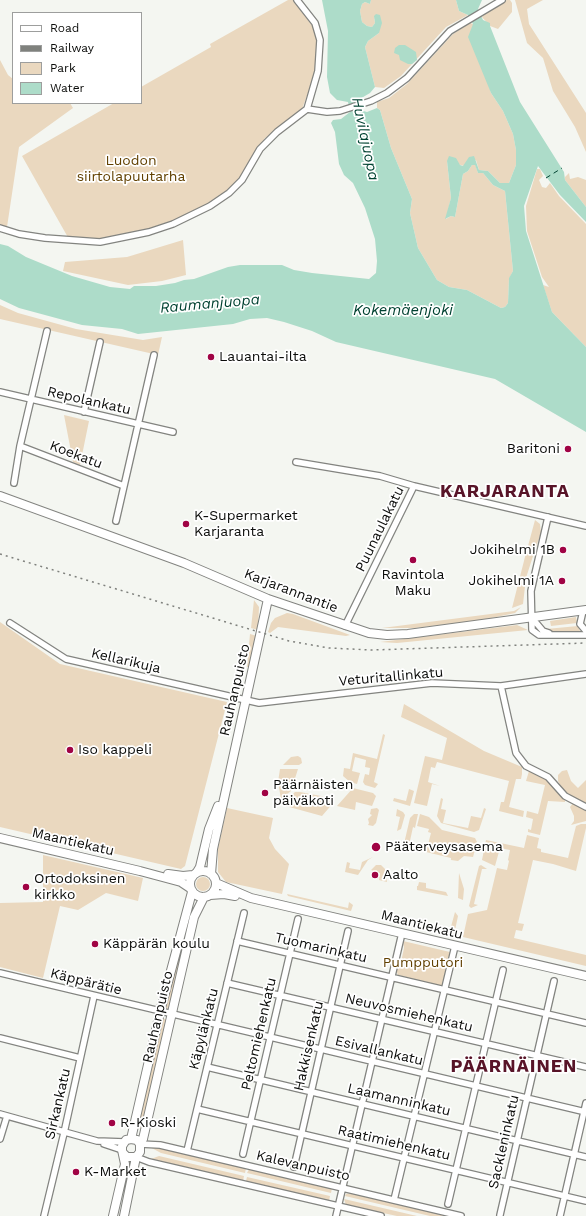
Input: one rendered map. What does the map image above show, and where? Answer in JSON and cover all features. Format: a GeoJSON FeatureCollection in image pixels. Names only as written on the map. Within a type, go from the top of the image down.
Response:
{"type":"FeatureCollection","features":[{"type":"Feature","properties":{"kind":"main road","name":"Karjarannantie"},"geometry":{"type":"LineString","coordinates":[[0,496],[196,568],[268,599],[369,633],[387,635],[584,611]]}},
{"type":"Feature","properties":{"kind":"main road","name":"Rauhanpuisto"},"geometry":{"type":"LineString","coordinates":[[211,874],[213,849],[268,599]]}},
{"type":"Feature","properties":{"kind":"main road","name":"Rauhanpuisto"},"geometry":{"type":"LineString","coordinates":[[195,874],[200,867],[213,819],[226,787]]}},
{"type":"Feature","properties":{"kind":"main road","name":"Maantiekatu"},"geometry":{"type":"LineString","coordinates":[[0,838],[181,882],[191,890]]}},
{"type":"Feature","properties":{"kind":"main road","name":"Maantiekatu"},"geometry":{"type":"LineString","coordinates":[[140,871],[183,876],[195,874]]}},
{"type":"Feature","properties":{"kind":"main road"},"geometry":{"type":"LineString","coordinates":[[206,872],[211,874],[216,883],[216,888],[207,896],[195,896],[191,890],[195,874],[206,872]]}},
{"type":"Feature","properties":{"kind":"main road","name":"Maantiekatu"},"geometry":{"type":"LineString","coordinates":[[216,883],[251,898]]}},
{"type":"Feature","properties":{"kind":"main road","name":"Rauhanpuisto"},"geometry":{"type":"LineString","coordinates":[[136,1157],[140,1152],[140,1144],[143,1139],[166,1013],[191,890]]}},
{"type":"Feature","properties":{"kind":"main road","name":"Maantiekatu"},"geometry":{"type":"LineString","coordinates":[[207,896],[224,894],[251,898],[586,976]]}},
{"type":"Feature","properties":{"kind":"main road","name":"Rauhanpuisto"},"geometry":{"type":"LineString","coordinates":[[114,1215],[126,1164],[125,1146],[194,917],[207,896]]}},
{"type":"Feature","properties":{"kind":"main road"},"geometry":{"type":"LineString","coordinates":[[124,1216],[136,1157],[127,1157],[125,1146],[140,1144]]}},
{"type":"Feature","properties":{"kind":"street"},"geometry":{"type":"LineString","coordinates":[[0,228],[19,234],[45,238],[100,242],[149,232],[173,224],[210,206],[230,193],[242,180],[260,149],[277,132],[307,109],[318,71],[320,40],[315,22],[297,0]]}},
{"type":"Feature","properties":{"kind":"street"},"geometry":{"type":"LineString","coordinates":[[307,109],[327,112],[340,111],[371,101],[387,93],[407,78],[450,31],[502,0]]}},
{"type":"Feature","properties":{"kind":"street"},"geometry":{"type":"LineString","coordinates":[[14,483],[20,446],[47,330]]}},
{"type":"Feature","properties":{"kind":"street"},"geometry":{"type":"LineString","coordinates":[[84,412],[100,342]]}},
{"type":"Feature","properties":{"kind":"street"},"geometry":{"type":"LineString","coordinates":[[116,521],[154,355]]}},
{"type":"Feature","properties":{"kind":"street","name":"Repolankatu"},"geometry":{"type":"LineString","coordinates":[[0,392],[174,432]]}},
{"type":"Feature","properties":{"kind":"street","name":"Koekatu"},"geometry":{"type":"LineString","coordinates":[[20,446],[124,486]]}},
{"type":"Feature","properties":{"kind":"street"},"geometry":{"type":"LineString","coordinates":[[296,462],[380,476],[414,486]]}},
{"type":"Feature","properties":{"kind":"street","name":"Puunaulakatu"},"geometry":{"type":"LineString","coordinates":[[345,626],[414,486],[586,526]]}},
{"type":"Feature","properties":{"kind":"street"},"geometry":{"type":"LineString","coordinates":[[548,517],[532,585],[532,630],[535,633],[555,635],[586,635]]}},
{"type":"Feature","properties":{"kind":"street"},"geometry":{"type":"LineString","coordinates":[[584,611],[580,624],[586,631]]}},
{"type":"Feature","properties":{"kind":"street","name":"Kellarikuja"},"geometry":{"type":"LineString","coordinates":[[10,623],[66,659],[246,701]]}},
{"type":"Feature","properties":{"kind":"street","name":"Veturitallinkatu"},"geometry":{"type":"LineString","coordinates":[[246,701],[270,703],[432,683],[501,686],[586,674]]}},
{"type":"Feature","properties":{"kind":"street"},"geometry":{"type":"LineString","coordinates":[[501,686],[516,753],[526,766],[548,777],[565,796],[586,807]]}},
{"type":"Feature","properties":{"kind":"street","name":"Käpylänkatu"},"geometry":{"type":"LineString","coordinates":[[187,1151],[244,912]]}},
{"type":"Feature","properties":{"kind":"street","name":"Peltomiehenkatu"},"geometry":{"type":"LineString","coordinates":[[243,1154],[298,920]]}},
{"type":"Feature","properties":{"kind":"street","name":"Hakkisenkatu"},"geometry":{"type":"LineString","coordinates":[[294,1167],[348,931]]}},
{"type":"Feature","properties":{"kind":"street"},"geometry":{"type":"LineString","coordinates":[[336,1216],[354,1146],[402,933]]}},
{"type":"Feature","properties":{"kind":"street","name":"Tuomarinkatu"},"geometry":{"type":"LineString","coordinates":[[237,941],[586,1023]]}},
{"type":"Feature","properties":{"kind":"street"},"geometry":{"type":"LineString","coordinates":[[394,1200],[455,946]]}},
{"type":"Feature","properties":{"kind":"street"},"geometry":{"type":"LineString","coordinates":[[448,1204],[503,970]]}},
{"type":"Feature","properties":{"kind":"street","name":"Käppärätie"},"geometry":{"type":"LineString","coordinates":[[0,973],[166,1013]]}},
{"type":"Feature","properties":{"kind":"street","name":"Sackleninkatu"},"geometry":{"type":"LineString","coordinates":[[500,1215],[554,981]]}},
{"type":"Feature","properties":{"kind":"street","name":"Neuvosmiehenkatu"},"geometry":{"type":"LineString","coordinates":[[227,983],[586,1067]]}},
{"type":"Feature","properties":{"kind":"street","name":"Sirkankatu"},"geometry":{"type":"LineString","coordinates":[[44,1216],[94,996]]}},
{"type":"Feature","properties":{"kind":"street","name":"Esivallankatu"},"geometry":{"type":"LineString","coordinates":[[166,1013],[585,1112]]}},
{"type":"Feature","properties":{"kind":"street"},"geometry":{"type":"LineString","coordinates":[[0,1038],[80,1058]]}},
{"type":"Feature","properties":{"kind":"street","name":"Laamanninkatu"},"geometry":{"type":"LineString","coordinates":[[207,1067],[586,1157]]}},
{"type":"Feature","properties":{"kind":"street"},"geometry":{"type":"LineString","coordinates":[[560,1216],[586,1103]]}},
{"type":"Feature","properties":{"kind":"street","name":"Raatimiehenkatu"},"geometry":{"type":"LineString","coordinates":[[197,1109],[586,1201]]}},
{"type":"Feature","properties":{"kind":"street"},"geometry":{"type":"LineString","coordinates":[[0,1114],[64,1133],[125,1146]]}},
{"type":"Feature","properties":{"kind":"street"},"geometry":{"type":"LineString","coordinates":[[0,1139],[7,1116]]}},
{"type":"Feature","properties":{"kind":"street","name":"Kalevanpuisto"},"geometry":{"type":"LineString","coordinates":[[140,1144],[160,1145],[187,1151],[461,1216]]}},
{"type":"Feature","properties":{"kind":"street"},"geometry":{"type":"LineString","coordinates":[[136,1157],[149,1162],[381,1216]]}},
{"type":"Feature","properties":{"kind":"street"},"geometry":{"type":"LineString","coordinates":[[114,1215],[124,1216]]}},
{"type":"Feature","properties":{"kind":"green space","name":"Luodon siirtolapuutarha"},"geometry":{"type":"Polygon","coordinates":[[[288,0],[294,0],[315,30],[318,41],[314,77],[302,109],[264,139],[266,143],[229,193],[192,215],[125,238],[70,241],[22,156],[112,104],[142,104],[142,86],[211,47],[210,44],[288,0]]]}},
{"type":"Feature","properties":{"kind":"green space"},"geometry":{"type":"Polygon","coordinates":[[[371,0],[456,0],[459,11],[468,15],[446,27],[401,76],[384,88],[375,87],[365,47],[368,41],[379,33],[374,16],[375,23],[372,27],[367,26],[362,22],[360,11],[362,4],[365,2],[370,4],[371,0]]]}},
{"type":"Feature","properties":{"kind":"green space"},"geometry":{"type":"Polygon","coordinates":[[[507,0],[510,0],[512,3],[512,12],[498,29],[490,26],[482,17],[486,12],[507,0]]]}},
{"type":"Feature","properties":{"kind":"green space"},"geometry":{"type":"Polygon","coordinates":[[[515,0],[543,0],[527,9],[529,24],[586,113],[586,152],[575,127],[553,91],[543,58],[527,43],[515,0]]]}},
{"type":"Feature","properties":{"kind":"green space"},"geometry":{"type":"Polygon","coordinates":[[[470,23],[473,24],[491,93],[503,111],[513,134],[516,150],[516,165],[509,183],[500,183],[488,171],[479,170],[476,160],[464,166],[447,161],[451,198],[446,219],[451,216],[455,217],[463,174],[468,171],[472,165],[475,164],[478,173],[483,173],[493,185],[505,191],[513,271],[509,279],[508,303],[505,307],[501,308],[467,290],[449,287],[437,280],[418,248],[410,213],[412,199],[391,148],[380,110],[377,108],[377,102],[389,98],[407,84],[453,34],[470,23]]]}},
{"type":"Feature","properties":{"kind":"green space"},"geometry":{"type":"Polygon","coordinates":[[[0,60],[8,75],[12,78],[12,104],[71,104],[73,108],[19,147],[7,227],[0,225],[0,60]]]}},
{"type":"Feature","properties":{"kind":"green space"},"geometry":{"type":"Polygon","coordinates":[[[537,169],[540,169],[543,176],[539,180],[542,187],[546,188],[550,183],[559,196],[586,224],[586,347],[552,312],[543,285],[549,287],[542,277],[527,231],[526,206],[537,169]]]}},
{"type":"Feature","properties":{"kind":"green space"},"geometry":{"type":"Polygon","coordinates":[[[569,173],[570,179],[578,177],[586,180],[586,207],[565,180],[565,177],[569,173]]]}},
{"type":"Feature","properties":{"kind":"green space"},"geometry":{"type":"Polygon","coordinates":[[[183,240],[186,275],[162,281],[128,285],[63,271],[65,262],[127,257],[183,240]]]}},
{"type":"Feature","properties":{"kind":"green space"},"geometry":{"type":"Polygon","coordinates":[[[0,305],[18,313],[76,329],[143,340],[162,337],[158,355],[0,319],[0,305]]]}},
{"type":"Feature","properties":{"kind":"green space"},"geometry":{"type":"Polygon","coordinates":[[[64,415],[89,421],[80,465],[73,462],[64,415]]]}},
{"type":"Feature","properties":{"kind":"green space"},"geometry":{"type":"Polygon","coordinates":[[[535,520],[540,524],[541,533],[536,547],[528,546],[535,520]]]}},
{"type":"Feature","properties":{"kind":"green space"},"geometry":{"type":"Polygon","coordinates":[[[526,553],[533,556],[526,578],[523,604],[512,608],[526,553]]]}},
{"type":"Feature","properties":{"kind":"green space"},"geometry":{"type":"Polygon","coordinates":[[[254,600],[259,607],[258,630],[251,628],[254,600]]]}},
{"type":"Feature","properties":{"kind":"green space"},"geometry":{"type":"Polygon","coordinates":[[[521,607],[515,613],[482,620],[415,628],[382,628],[514,611],[521,607]]]}},
{"type":"Feature","properties":{"kind":"green space"},"geometry":{"type":"Polygon","coordinates":[[[287,613],[350,635],[346,636],[278,627],[270,633],[268,632],[271,623],[275,618],[287,613]]]}},
{"type":"Feature","properties":{"kind":"green space"},"geometry":{"type":"Polygon","coordinates":[[[576,617],[577,623],[551,626],[550,621],[576,617]]]}},
{"type":"Feature","properties":{"kind":"green space"},"geometry":{"type":"Polygon","coordinates":[[[0,622],[60,664],[227,702],[185,866],[181,869],[0,827],[0,622]]]}},
{"type":"Feature","properties":{"kind":"green space"},"geometry":{"type":"Polygon","coordinates":[[[517,625],[528,630],[397,643],[380,642],[517,625]]]}},
{"type":"Feature","properties":{"kind":"green space"},"geometry":{"type":"Polygon","coordinates":[[[578,626],[580,631],[552,632],[546,629],[578,626]]]}},
{"type":"Feature","properties":{"kind":"green space"},"geometry":{"type":"Polygon","coordinates":[[[250,634],[257,636],[249,667],[247,667],[250,634]]]}},
{"type":"Feature","properties":{"kind":"green space"},"geometry":{"type":"Polygon","coordinates":[[[404,704],[484,751],[522,767],[521,779],[516,779],[509,807],[524,811],[523,817],[499,811],[501,802],[504,802],[509,781],[437,762],[435,768],[431,767],[428,782],[440,786],[432,784],[427,806],[414,803],[425,756],[442,760],[447,738],[401,717],[404,704]]]}},
{"type":"Feature","properties":{"kind":"green space"},"geometry":{"type":"Polygon","coordinates":[[[383,734],[385,735],[374,782],[378,784],[375,788],[365,785],[363,782],[365,774],[369,775],[370,768],[365,767],[366,760],[355,757],[352,771],[360,773],[357,784],[350,782],[343,776],[344,768],[350,769],[353,753],[377,759],[383,734]]]}},
{"type":"Feature","properties":{"kind":"green space"},"geometry":{"type":"Polygon","coordinates":[[[298,756],[301,758],[302,763],[299,765],[283,765],[291,757],[298,756]]]}},
{"type":"Feature","properties":{"kind":"green space"},"geometry":{"type":"Polygon","coordinates":[[[280,769],[298,769],[291,791],[281,799],[278,782],[280,769]]]}},
{"type":"Feature","properties":{"kind":"green space"},"geometry":{"type":"Polygon","coordinates":[[[567,770],[571,781],[578,788],[586,780],[586,803],[571,797],[562,789],[558,781],[558,775],[562,771],[567,770]]]}},
{"type":"Feature","properties":{"kind":"green space"},"geometry":{"type":"Polygon","coordinates":[[[529,771],[542,776],[565,799],[565,802],[548,801],[540,835],[528,832],[528,829],[531,830],[533,819],[526,817],[527,811],[538,814],[545,785],[526,781],[529,771]]]}},
{"type":"Feature","properties":{"kind":"green space"},"geometry":{"type":"Polygon","coordinates":[[[353,788],[373,793],[376,796],[372,806],[356,802],[355,810],[337,806],[353,788]]]}},
{"type":"Feature","properties":{"kind":"green space"},"geometry":{"type":"Polygon","coordinates":[[[409,789],[414,791],[410,806],[393,801],[394,798],[406,801],[409,789]]]}},
{"type":"Feature","properties":{"kind":"green space"},"geometry":{"type":"Polygon","coordinates":[[[295,792],[321,796],[334,802],[322,816],[282,805],[295,792]]]}},
{"type":"Feature","properties":{"kind":"green space"},"geometry":{"type":"Polygon","coordinates":[[[441,798],[443,799],[441,809],[446,810],[443,823],[468,828],[471,816],[481,818],[484,808],[486,809],[479,830],[474,832],[441,823],[437,816],[441,798]]]}},
{"type":"Feature","properties":{"kind":"green space"},"geometry":{"type":"Polygon","coordinates":[[[573,803],[586,808],[586,821],[571,825],[574,821],[574,816],[570,807],[573,803]]]}},
{"type":"Feature","properties":{"kind":"green space"},"geometry":{"type":"Polygon","coordinates":[[[227,808],[273,818],[269,838],[275,849],[289,864],[282,894],[226,882],[218,872],[218,848],[227,808]]]}},
{"type":"Feature","properties":{"kind":"green space"},"geometry":{"type":"Polygon","coordinates":[[[377,808],[379,810],[376,823],[373,826],[368,825],[368,819],[372,815],[370,814],[371,809],[377,808]]]}},
{"type":"Feature","properties":{"kind":"green space"},"geometry":{"type":"Polygon","coordinates":[[[397,809],[405,815],[401,829],[397,831],[400,817],[396,816],[397,809]]]}},
{"type":"Feature","properties":{"kind":"green space"},"geometry":{"type":"Polygon","coordinates":[[[414,814],[418,814],[415,828],[413,827],[408,850],[403,848],[410,818],[414,814]]]}},
{"type":"Feature","properties":{"kind":"green space"},"geometry":{"type":"Polygon","coordinates":[[[420,814],[429,817],[442,830],[475,838],[477,842],[473,857],[464,856],[458,861],[426,852],[431,833],[428,832],[429,829],[417,826],[420,814]]]}},
{"type":"Feature","properties":{"kind":"green space"},"geometry":{"type":"Polygon","coordinates":[[[586,824],[586,828],[576,871],[533,860],[518,923],[524,924],[522,931],[516,930],[514,938],[586,955],[586,966],[463,937],[468,914],[487,910],[497,868],[507,870],[510,850],[500,848],[495,866],[482,860],[486,840],[524,848],[527,835],[539,838],[537,848],[541,849],[541,852],[568,858],[576,826],[586,824]]]}},
{"type":"Feature","properties":{"kind":"green space"},"geometry":{"type":"Polygon","coordinates":[[[43,855],[143,878],[138,901],[106,893],[78,910],[60,906],[43,978],[0,967],[0,903],[43,902],[43,855]]]}},
{"type":"Feature","properties":{"kind":"green space"},"geometry":{"type":"Polygon","coordinates":[[[373,857],[368,860],[358,875],[345,872],[347,862],[350,863],[349,868],[360,870],[362,862],[373,857]]]}},
{"type":"Feature","properties":{"kind":"green space"},"geometry":{"type":"Polygon","coordinates":[[[376,865],[381,865],[385,869],[387,882],[379,880],[380,873],[371,870],[376,865]]]}},
{"type":"Feature","properties":{"kind":"green space"},"geometry":{"type":"Polygon","coordinates":[[[481,865],[487,869],[482,869],[474,904],[478,905],[471,908],[469,906],[479,866],[481,865]]]}},
{"type":"Feature","properties":{"kind":"green space"},"geometry":{"type":"Polygon","coordinates":[[[459,873],[464,889],[463,900],[458,898],[459,873]]]}},
{"type":"Feature","properties":{"kind":"green space"},"geometry":{"type":"Polygon","coordinates":[[[200,877],[206,877],[210,881],[210,887],[206,891],[200,891],[196,887],[196,881],[200,877]]]}},
{"type":"Feature","properties":{"kind":"green space"},"geometry":{"type":"Polygon","coordinates":[[[419,882],[426,883],[426,888],[446,892],[448,896],[417,890],[419,882]]]}},
{"type":"Feature","properties":{"kind":"green space"},"geometry":{"type":"Polygon","coordinates":[[[287,894],[348,908],[349,902],[353,905],[351,911],[288,896],[287,894]]]}},
{"type":"Feature","properties":{"kind":"green space"},"geometry":{"type":"Polygon","coordinates":[[[191,907],[195,908],[170,1009],[165,1008],[191,907]]]}},
{"type":"Feature","properties":{"kind":"green space"},"geometry":{"type":"Polygon","coordinates":[[[455,912],[458,916],[454,935],[449,934],[455,912]]]}},
{"type":"Feature","properties":{"kind":"green space","name":"Pumpputori"},"geometry":{"type":"Polygon","coordinates":[[[403,941],[450,952],[442,986],[398,975],[396,970],[400,967],[404,948],[403,941]]]}},
{"type":"Feature","properties":{"kind":"green space"},"geometry":{"type":"Polygon","coordinates":[[[162,1018],[168,1020],[142,1129],[137,1128],[162,1018]]]}},
{"type":"Feature","properties":{"kind":"green space"},"geometry":{"type":"Polygon","coordinates":[[[148,1146],[167,1149],[246,1168],[245,1173],[161,1153],[148,1146]]]}},
{"type":"Feature","properties":{"kind":"green space"},"geometry":{"type":"Polygon","coordinates":[[[159,1156],[244,1176],[243,1181],[151,1159],[159,1156]]]}},
{"type":"Feature","properties":{"kind":"green space"},"geometry":{"type":"Polygon","coordinates":[[[249,1169],[332,1188],[331,1193],[247,1173],[249,1169]]]}},
{"type":"Feature","properties":{"kind":"green space"},"geometry":{"type":"Polygon","coordinates":[[[247,1177],[330,1196],[329,1201],[246,1181],[247,1177]]]}},
{"type":"Feature","properties":{"kind":"green space"},"geometry":{"type":"Polygon","coordinates":[[[350,1193],[449,1216],[430,1216],[345,1196],[346,1194],[350,1193]]]}},
{"type":"Feature","properties":{"kind":"green space"},"geometry":{"type":"Polygon","coordinates":[[[344,1199],[417,1216],[397,1216],[346,1205],[344,1199]]]}},
{"type":"Feature","properties":{"kind":"water","name":"Kokemäenjoki"},"geometry":{"type":"Polygon","coordinates":[[[322,0],[371,0],[370,4],[365,2],[362,4],[360,11],[362,22],[367,26],[372,27],[375,23],[374,16],[376,14],[380,15],[382,23],[379,33],[368,41],[365,47],[375,87],[370,93],[358,100],[360,110],[367,112],[377,108],[380,110],[391,148],[412,199],[410,213],[418,248],[437,280],[449,287],[467,290],[501,308],[505,307],[508,303],[509,278],[513,271],[505,191],[493,185],[483,173],[478,173],[475,165],[472,165],[468,171],[463,174],[455,217],[451,216],[445,219],[451,198],[447,161],[449,156],[456,158],[460,165],[463,166],[469,157],[474,156],[479,170],[488,171],[500,183],[509,183],[516,165],[516,150],[513,134],[503,111],[491,93],[468,37],[473,24],[468,15],[459,11],[456,0],[482,0],[478,9],[483,20],[490,23],[520,102],[564,172],[565,180],[586,207],[586,222],[560,195],[538,166],[524,206],[526,231],[552,312],[586,347],[586,432],[495,379],[336,342],[312,331],[267,318],[250,319],[233,324],[138,334],[122,329],[82,325],[19,308],[0,299],[0,244],[8,246],[26,257],[72,276],[110,287],[130,289],[134,286],[156,286],[194,279],[228,267],[240,265],[282,265],[294,270],[312,273],[369,279],[376,273],[377,261],[375,239],[365,208],[353,183],[344,175],[339,164],[335,132],[331,123],[333,120],[341,119],[350,112],[348,102],[337,100],[330,93],[327,77],[328,31],[322,0]]]}},
{"type":"Feature","properties":{"kind":"water"},"geometry":{"type":"Polygon","coordinates":[[[399,45],[405,45],[416,52],[417,60],[412,64],[408,64],[400,60],[399,55],[394,53],[395,48],[399,45]]]}},
{"type":"Feature","properties":{"kind":"ferry route"},"geometry":{"type":"LineString","coordinates":[[546,178],[562,168]]}},
{"type":"Feature","properties":{"kind":"railway"},"geometry":{"type":"LineString","coordinates":[[0,554],[289,641],[329,648],[372,650],[586,643]]}},
{"type":"Feature","properties":{"kind":"place","name":"Lauantai-ilta"},"geometry":{"type":"Point","coordinates":[211,357]}},
{"type":"Feature","properties":{"kind":"place","name":"Baritoni"},"geometry":{"type":"Point","coordinates":[568,449]}},
{"type":"Feature","properties":{"kind":"place","name":"K-Supermarket Karjaranta"},"geometry":{"type":"Point","coordinates":[186,524]}},
{"type":"Feature","properties":{"kind":"place","name":"Jokihelmi 1B"},"geometry":{"type":"Point","coordinates":[563,550]}},
{"type":"Feature","properties":{"kind":"place","name":"Ravintola Maku"},"geometry":{"type":"Point","coordinates":[413,560]}},
{"type":"Feature","properties":{"kind":"place","name":"Jokihelmi 1A"},"geometry":{"type":"Point","coordinates":[562,581]}},
{"type":"Feature","properties":{"kind":"place","name":"Iso kappeli"},"geometry":{"type":"Point","coordinates":[70,750]}},
{"type":"Feature","properties":{"kind":"place","name":"Päärnäisten päiväkoti"},"geometry":{"type":"Point","coordinates":[265,793]}},
{"type":"Feature","properties":{"kind":"place","name":"Pääterveysasema"},"geometry":{"type":"Point","coordinates":[376,847]}},
{"type":"Feature","properties":{"kind":"place","name":"Aalto"},"geometry":{"type":"Point","coordinates":[375,875]}},
{"type":"Feature","properties":{"kind":"place","name":"Ortodoksinen kirkko"},"geometry":{"type":"Point","coordinates":[26,887]}},
{"type":"Feature","properties":{"kind":"place","name":"Käppärän koulu"},"geometry":{"type":"Point","coordinates":[95,944]}},
{"type":"Feature","properties":{"kind":"place","name":"R-Kioski"},"geometry":{"type":"Point","coordinates":[112,1123]}},
{"type":"Feature","properties":{"kind":"place","name":"K-Market"},"geometry":{"type":"Point","coordinates":[76,1172]}},
{"type":"Feature","properties":{"kind":"district","name":"KARJARANTA"},"geometry":{"type":"Point","coordinates":[505,492]}},
{"type":"Feature","properties":{"kind":"district","name":"PÄÄRNÄINEN"},"geometry":{"type":"Point","coordinates":[514,1067]}},
{"type":"Feature","properties":{"kind":"water label","name":"Huvilajuopa"},"geometry":{"type":"Point","coordinates":[365,139]}},
{"type":"Feature","properties":{"kind":"water label","name":"Raumanjuopa"},"geometry":{"type":"Point","coordinates":[210,304]}}]}
